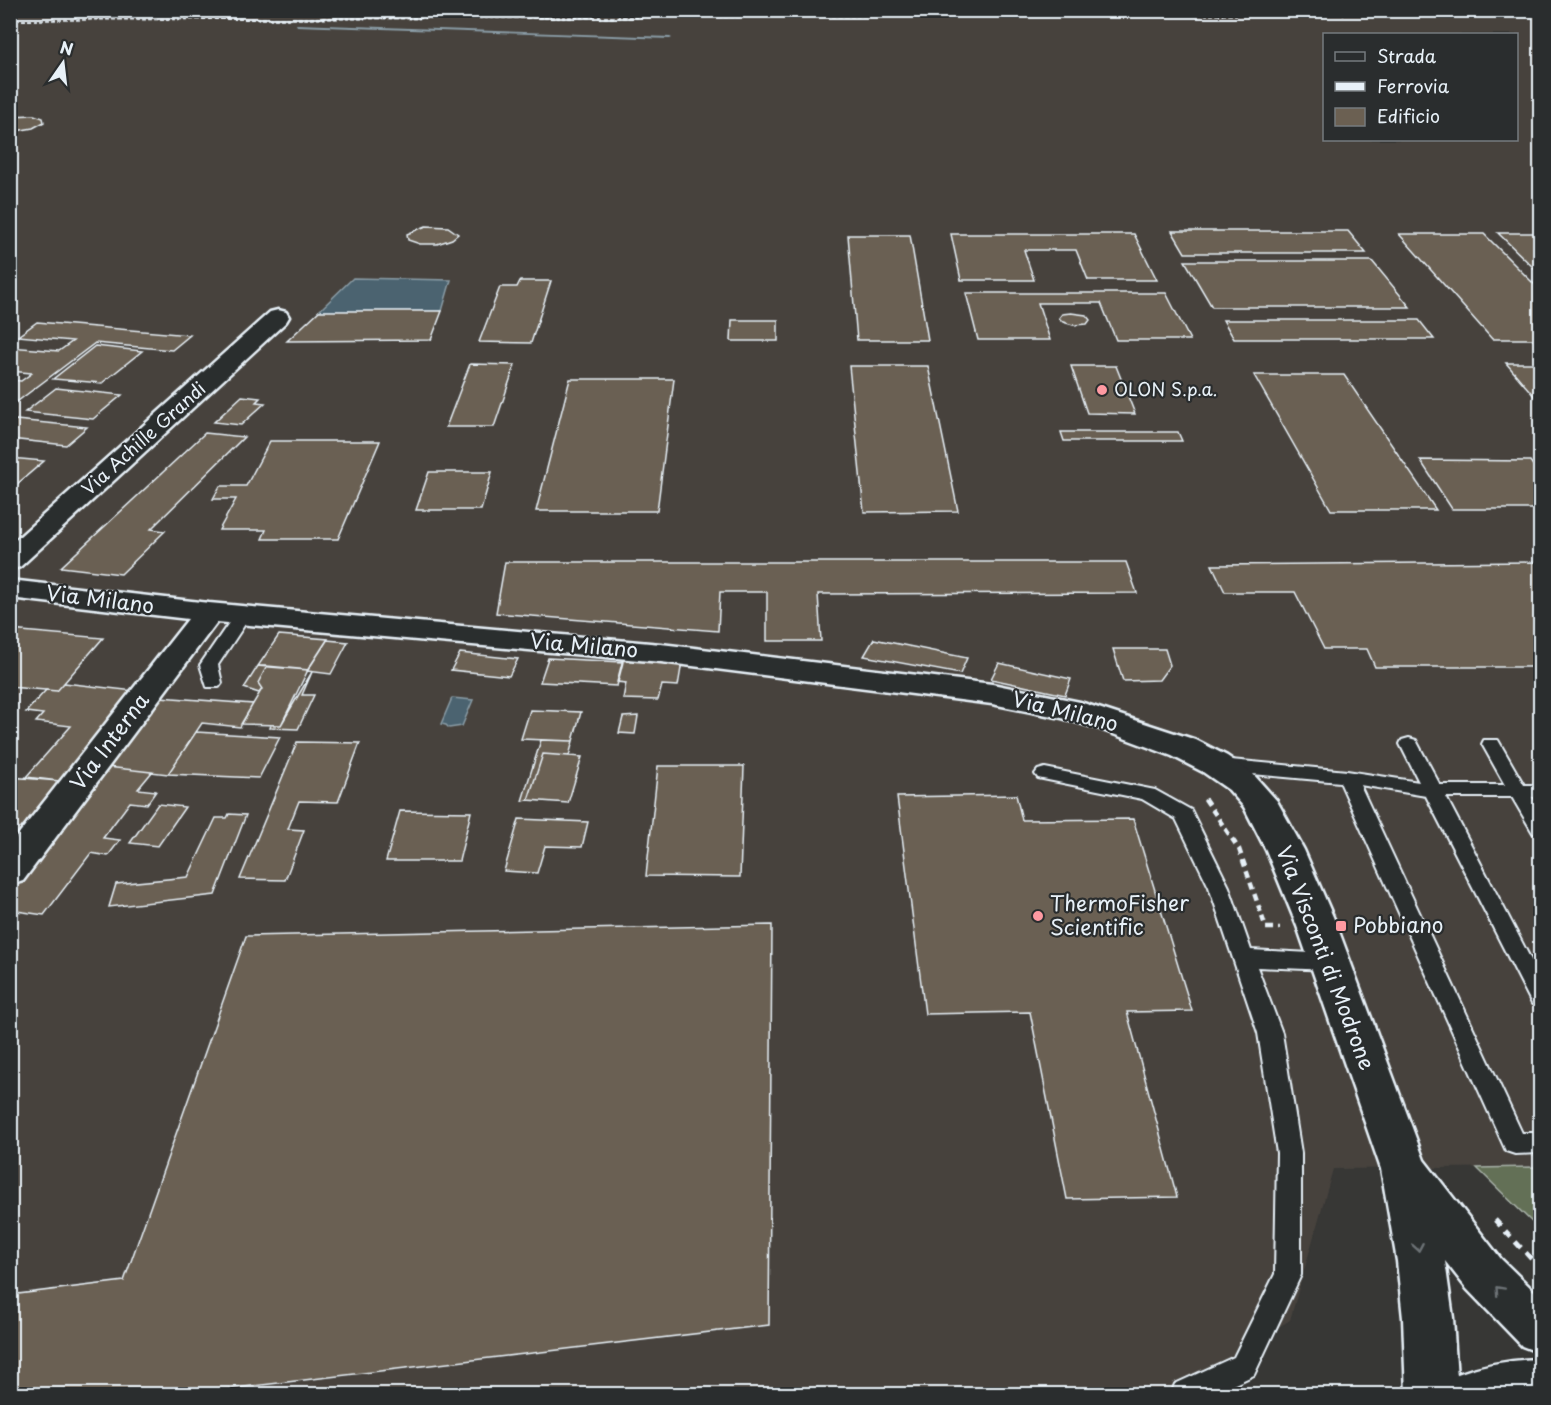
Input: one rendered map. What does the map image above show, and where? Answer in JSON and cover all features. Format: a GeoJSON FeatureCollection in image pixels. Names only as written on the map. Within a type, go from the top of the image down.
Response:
{"type":"FeatureCollection","features":[{"type":"Feature","properties":{"kind":"street","name":"Via Achille Grandi"},"geometry":{"type":"LineString","coordinates":[[10,561],[278,317]]}},
{"type":"Feature","properties":{"kind":"street","name":"Via Milano"},"geometry":{"type":"LineString","coordinates":[[10,589],[209,612],[661,652],[992,694],[1068,709],[1152,736]]}},
{"type":"Feature","properties":{"kind":"street","name":"Via Interna"},"geometry":{"type":"LineString","coordinates":[[10,872],[209,612]]}},
{"type":"Feature","properties":{"kind":"street","name":"Via Visconti di Modrone"},"geometry":{"type":"LineString","coordinates":[[1152,736],[1184,748],[1215,764],[1241,782],[1259,801],[1285,850],[1330,962],[1404,1168],[1424,1284],[1432,1395]]}},
{"type":"Feature","properties":{"kind":"street","name":"Via Visconti di Modrone"},"geometry":{"type":"LineString","coordinates":[[1404,1168],[1484,1274],[1540,1330]]}},
{"type":"Feature","properties":{"kind":"street"},"geometry":{"type":"LineString","coordinates":[[1471,1395],[1512,1385],[1540,1384]]}},
{"type":"Feature","properties":{"kind":"lane"},"geometry":{"type":"LineString","coordinates":[[213,683],[209,665],[243,615]]}},
{"type":"Feature","properties":{"kind":"lane"},"geometry":{"type":"LineString","coordinates":[[1409,744],[1540,998]]}},
{"type":"Feature","properties":{"kind":"lane"},"geometry":{"type":"LineString","coordinates":[[1491,744],[1540,828]]}},
{"type":"Feature","properties":{"kind":"lane"},"geometry":{"type":"LineString","coordinates":[[1215,764],[1347,777],[1434,791],[1540,791]]}},
{"type":"Feature","properties":{"kind":"lane"},"geometry":{"type":"LineString","coordinates":[[1045,774],[1148,794],[1184,815],[1220,887],[1270,1033],[1289,1153],[1288,1275],[1244,1366],[1185,1395]]}},
{"type":"Feature","properties":{"kind":"lane"},"geometry":{"type":"LineString","coordinates":[[1347,777],[1515,1144],[1540,1143]]}},
{"type":"Feature","properties":{"kind":"lane"},"geometry":{"type":"LineString","coordinates":[[1243,958],[1330,962]]}},
{"type":"Feature","properties":{"kind":"shaded area"},"geometry":{"type":"Polygon","coordinates":[[[10,11],[1540,11],[1540,1167],[1333,1169],[1290,1320],[1171,1394],[11,1394],[10,11]]]}},
{"type":"Feature","properties":{"kind":"green space"},"geometry":{"type":"Polygon","coordinates":[[[1540,1167],[1540,1230],[1477,1168],[1540,1167]]]}},
{"type":"Feature","properties":{"kind":"water"},"geometry":{"type":"Polygon","coordinates":[[[353,278],[451,280],[442,311],[319,311],[353,278]]]}},
{"type":"Feature","properties":{"kind":"water"},"geometry":{"type":"Polygon","coordinates":[[[452,698],[473,700],[462,726],[449,728],[441,724],[452,698]]]}},
{"type":"Feature","properties":{"kind":"building"},"geometry":{"type":"Polygon","coordinates":[[[34,115],[43,118],[44,122],[33,128],[10,132],[10,116],[34,115]]]}},
{"type":"Feature","properties":{"kind":"building"},"geometry":{"type":"Polygon","coordinates":[[[426,226],[448,227],[458,234],[452,239],[437,244],[420,244],[408,240],[407,234],[426,226]]]}},
{"type":"Feature","properties":{"kind":"building"},"geometry":{"type":"Polygon","coordinates":[[[1172,231],[1348,231],[1366,253],[1185,253],[1172,231]]]}},
{"type":"Feature","properties":{"kind":"building"},"geometry":{"type":"Polygon","coordinates":[[[1498,233],[1540,233],[1540,274],[1498,233]]]}},
{"type":"Feature","properties":{"kind":"building"},"geometry":{"type":"Polygon","coordinates":[[[951,234],[1134,234],[1157,280],[1088,280],[1076,250],[1024,250],[1034,280],[961,280],[951,234]]]}},
{"type":"Feature","properties":{"kind":"building"},"geometry":{"type":"Polygon","coordinates":[[[1399,234],[1484,234],[1540,290],[1540,339],[1492,339],[1399,234]]]}},
{"type":"Feature","properties":{"kind":"building"},"geometry":{"type":"Polygon","coordinates":[[[848,235],[910,235],[928,340],[857,340],[848,235]]]}},
{"type":"Feature","properties":{"kind":"building"},"geometry":{"type":"Polygon","coordinates":[[[1185,261],[1372,261],[1410,307],[1212,307],[1185,261]]]}},
{"type":"Feature","properties":{"kind":"building"},"geometry":{"type":"Polygon","coordinates":[[[520,281],[551,281],[531,343],[479,342],[500,287],[517,287],[520,281]]]}},
{"type":"Feature","properties":{"kind":"building"},"geometry":{"type":"Polygon","coordinates":[[[966,293],[1166,293],[1190,340],[1116,340],[1101,303],[1038,303],[1050,340],[978,340],[966,293]]]}},
{"type":"Feature","properties":{"kind":"building"},"geometry":{"type":"Polygon","coordinates":[[[319,311],[442,311],[431,340],[287,341],[319,311]]]}},
{"type":"Feature","properties":{"kind":"building"},"geometry":{"type":"Polygon","coordinates":[[[1062,314],[1086,315],[1090,320],[1087,324],[1073,325],[1059,318],[1062,314]]]}},
{"type":"Feature","properties":{"kind":"building"},"geometry":{"type":"Polygon","coordinates":[[[732,320],[778,320],[778,341],[731,341],[732,320]]]}},
{"type":"Feature","properties":{"kind":"building"},"geometry":{"type":"Polygon","coordinates":[[[1223,320],[1419,320],[1434,339],[1234,339],[1223,320]]]}},
{"type":"Feature","properties":{"kind":"building"},"geometry":{"type":"Polygon","coordinates":[[[37,322],[190,335],[172,350],[95,343],[10,407],[10,380],[21,381],[32,373],[10,371],[10,347],[59,351],[73,341],[18,336],[37,322]]]}},
{"type":"Feature","properties":{"kind":"building"},"geometry":{"type":"Polygon","coordinates":[[[95,346],[142,351],[102,383],[53,379],[95,346]]]}},
{"type":"Feature","properties":{"kind":"building"},"geometry":{"type":"Polygon","coordinates":[[[1506,363],[1540,363],[1540,403],[1506,363]]]}},
{"type":"Feature","properties":{"kind":"building"},"geometry":{"type":"Polygon","coordinates":[[[470,364],[515,365],[494,427],[446,427],[470,364]]]}},
{"type":"Feature","properties":{"kind":"building"},"geometry":{"type":"Polygon","coordinates":[[[849,366],[928,366],[958,511],[864,512],[849,366]]]}},
{"type":"Feature","properties":{"kind":"building","name":"OLON S.p.a."},"geometry":{"type":"Polygon","coordinates":[[[1071,366],[1116,366],[1135,414],[1087,413],[1071,366]]]}},
{"type":"Feature","properties":{"kind":"building"},"geometry":{"type":"Polygon","coordinates":[[[1254,375],[1344,375],[1436,510],[1331,510],[1254,375]]]}},
{"type":"Feature","properties":{"kind":"building"},"geometry":{"type":"Polygon","coordinates":[[[570,379],[674,379],[657,511],[536,511],[570,379]]]}},
{"type":"Feature","properties":{"kind":"building"},"geometry":{"type":"Polygon","coordinates":[[[56,388],[122,395],[93,419],[25,412],[56,388]]]}},
{"type":"Feature","properties":{"kind":"building"},"geometry":{"type":"Polygon","coordinates":[[[242,396],[260,398],[256,402],[265,403],[241,425],[214,422],[242,396]]]}},
{"type":"Feature","properties":{"kind":"building"},"geometry":{"type":"Polygon","coordinates":[[[16,420],[87,427],[66,445],[10,439],[10,424],[16,420]]]}},
{"type":"Feature","properties":{"kind":"building"},"geometry":{"type":"Polygon","coordinates":[[[1061,432],[1178,432],[1182,441],[1064,441],[1061,432]]]}},
{"type":"Feature","properties":{"kind":"building"},"geometry":{"type":"Polygon","coordinates":[[[205,433],[244,437],[151,529],[165,531],[121,574],[61,567],[205,433]]]}},
{"type":"Feature","properties":{"kind":"building"},"geometry":{"type":"Polygon","coordinates":[[[270,441],[380,441],[338,539],[262,539],[266,530],[219,530],[236,499],[213,499],[220,486],[246,486],[270,441]]]}},
{"type":"Feature","properties":{"kind":"building"},"geometry":{"type":"Polygon","coordinates":[[[10,458],[44,461],[10,490],[10,458]]]}},
{"type":"Feature","properties":{"kind":"building"},"geometry":{"type":"Polygon","coordinates":[[[1420,460],[1530,461],[1540,475],[1540,509],[1452,509],[1420,460]]]}},
{"type":"Feature","properties":{"kind":"building"},"geometry":{"type":"Polygon","coordinates":[[[429,472],[492,472],[481,510],[416,510],[429,472]]]}},
{"type":"Feature","properties":{"kind":"building"},"geometry":{"type":"Polygon","coordinates":[[[505,562],[1126,562],[1137,593],[818,594],[821,641],[767,641],[767,592],[720,592],[718,631],[496,613],[505,562]]]}},
{"type":"Feature","properties":{"kind":"building"},"geometry":{"type":"Polygon","coordinates":[[[1540,562],[1540,667],[1375,667],[1367,649],[1324,649],[1295,592],[1225,592],[1212,565],[1540,562]]]}},
{"type":"Feature","properties":{"kind":"building"},"geometry":{"type":"Polygon","coordinates":[[[10,630],[103,638],[57,691],[10,687],[10,630]]]}},
{"type":"Feature","properties":{"kind":"building"},"geometry":{"type":"Polygon","coordinates":[[[279,635],[328,639],[308,670],[258,666],[279,635]]]}},
{"type":"Feature","properties":{"kind":"building"},"geometry":{"type":"Polygon","coordinates":[[[874,639],[967,658],[960,674],[864,656],[874,639]]]}},
{"type":"Feature","properties":{"kind":"building"},"geometry":{"type":"Polygon","coordinates":[[[327,640],[348,642],[331,674],[307,671],[327,640]]]}},
{"type":"Feature","properties":{"kind":"building"},"geometry":{"type":"Polygon","coordinates":[[[1113,649],[1165,649],[1170,665],[1159,680],[1123,681],[1113,649]]]}},
{"type":"Feature","properties":{"kind":"building"},"geometry":{"type":"Polygon","coordinates":[[[460,653],[518,659],[509,676],[451,670],[460,653]]]}},
{"type":"Feature","properties":{"kind":"building"},"geometry":{"type":"Polygon","coordinates":[[[548,658],[623,662],[617,686],[540,682],[548,658]]]}},
{"type":"Feature","properties":{"kind":"building"},"geometry":{"type":"Polygon","coordinates":[[[623,659],[682,662],[678,686],[662,685],[658,700],[623,699],[626,683],[617,682],[623,659]]]}},
{"type":"Feature","properties":{"kind":"building"},"geometry":{"type":"Polygon","coordinates":[[[999,663],[1071,679],[1065,695],[991,679],[999,663]]]}},
{"type":"Feature","properties":{"kind":"building"},"geometry":{"type":"Polygon","coordinates":[[[258,666],[267,666],[258,683],[262,689],[259,693],[244,688],[258,666]]]}},
{"type":"Feature","properties":{"kind":"building"},"geometry":{"type":"Polygon","coordinates":[[[267,666],[308,670],[281,725],[241,724],[262,689],[258,683],[267,666]]]}},
{"type":"Feature","properties":{"kind":"building"},"geometry":{"type":"Polygon","coordinates":[[[312,672],[302,695],[314,695],[298,729],[270,728],[271,725],[281,725],[312,672]]]}},
{"type":"Feature","properties":{"kind":"building"},"geometry":{"type":"Polygon","coordinates":[[[64,683],[135,691],[59,781],[26,777],[71,726],[36,722],[43,714],[26,712],[46,690],[57,691],[64,683]]]}},
{"type":"Feature","properties":{"kind":"building"},"geometry":{"type":"Polygon","coordinates":[[[159,697],[253,704],[240,727],[202,723],[168,774],[107,767],[159,697]]]}},
{"type":"Feature","properties":{"kind":"building"},"geometry":{"type":"Polygon","coordinates":[[[530,710],[581,712],[573,741],[521,739],[530,710]]]}},
{"type":"Feature","properties":{"kind":"building"},"geometry":{"type":"Polygon","coordinates":[[[638,716],[635,734],[619,733],[623,717],[638,716]]]}},
{"type":"Feature","properties":{"kind":"building"},"geometry":{"type":"Polygon","coordinates":[[[196,732],[280,737],[259,778],[168,774],[196,732]]]}},
{"type":"Feature","properties":{"kind":"building"},"geometry":{"type":"Polygon","coordinates":[[[541,740],[573,741],[569,756],[543,754],[528,800],[522,801],[541,740]]]}},
{"type":"Feature","properties":{"kind":"building"},"geometry":{"type":"Polygon","coordinates":[[[297,742],[360,743],[338,802],[299,801],[288,829],[304,830],[285,880],[240,879],[297,742]]]}},
{"type":"Feature","properties":{"kind":"building"},"geometry":{"type":"Polygon","coordinates":[[[543,754],[582,757],[568,803],[528,800],[543,754]]]}},
{"type":"Feature","properties":{"kind":"building"},"geometry":{"type":"Polygon","coordinates":[[[658,766],[744,766],[740,877],[646,876],[658,766]]]}},
{"type":"Feature","properties":{"kind":"building"},"geometry":{"type":"Polygon","coordinates":[[[107,767],[152,772],[138,789],[156,791],[147,804],[130,802],[103,838],[120,840],[108,856],[91,853],[44,915],[10,910],[10,893],[107,767]]]}},
{"type":"Feature","properties":{"kind":"building"},"geometry":{"type":"Polygon","coordinates":[[[10,777],[59,781],[10,843],[10,777]]]}},
{"type":"Feature","properties":{"kind":"building","name":"ThermoFisher Scientific"},"geometry":{"type":"Polygon","coordinates":[[[1016,795],[1022,820],[1133,819],[1192,1011],[1127,1012],[1177,1197],[1067,1199],[1030,1012],[925,1014],[897,797],[1016,795]]]}},
{"type":"Feature","properties":{"kind":"building"},"geometry":{"type":"Polygon","coordinates":[[[158,804],[185,807],[158,846],[130,843],[158,804]]]}},
{"type":"Feature","properties":{"kind":"building"},"geometry":{"type":"Polygon","coordinates":[[[400,811],[471,812],[459,861],[386,861],[400,811]]]}},
{"type":"Feature","properties":{"kind":"building"},"geometry":{"type":"Polygon","coordinates":[[[229,814],[246,815],[215,895],[109,907],[116,884],[188,877],[216,818],[227,818],[229,814]]]}},
{"type":"Feature","properties":{"kind":"building"},"geometry":{"type":"Polygon","coordinates":[[[519,819],[588,822],[582,847],[545,846],[537,873],[504,871],[519,819]]]}},
{"type":"Feature","properties":{"kind":"building"},"geometry":{"type":"Polygon","coordinates":[[[772,925],[769,1325],[185,1394],[10,1394],[10,1295],[124,1281],[246,936],[772,925]]]}},
{"type":"Feature","properties":{"kind":"waterway"},"geometry":{"type":"LineString","coordinates":[[297,25],[670,38]]}},
{"type":"Feature","properties":{"kind":"railway"},"geometry":{"type":"LineString","coordinates":[[146,10],[176,11]]}},
{"type":"Feature","properties":{"kind":"railway"},"geometry":{"type":"LineString","coordinates":[[10,20],[1540,13]]}},
{"type":"Feature","properties":{"kind":"place","name":"OLON S.p.a."},"geometry":{"type":"Point","coordinates":[1102,390]}},
{"type":"Feature","properties":{"kind":"place","name":"ThermoFisher Scientific"},"geometry":{"type":"Point","coordinates":[1038,916]}},
{"type":"Feature","properties":{"kind":"place","name":"Pobbiano"},"geometry":{"type":"Point","coordinates":[1341,926]}}]}
